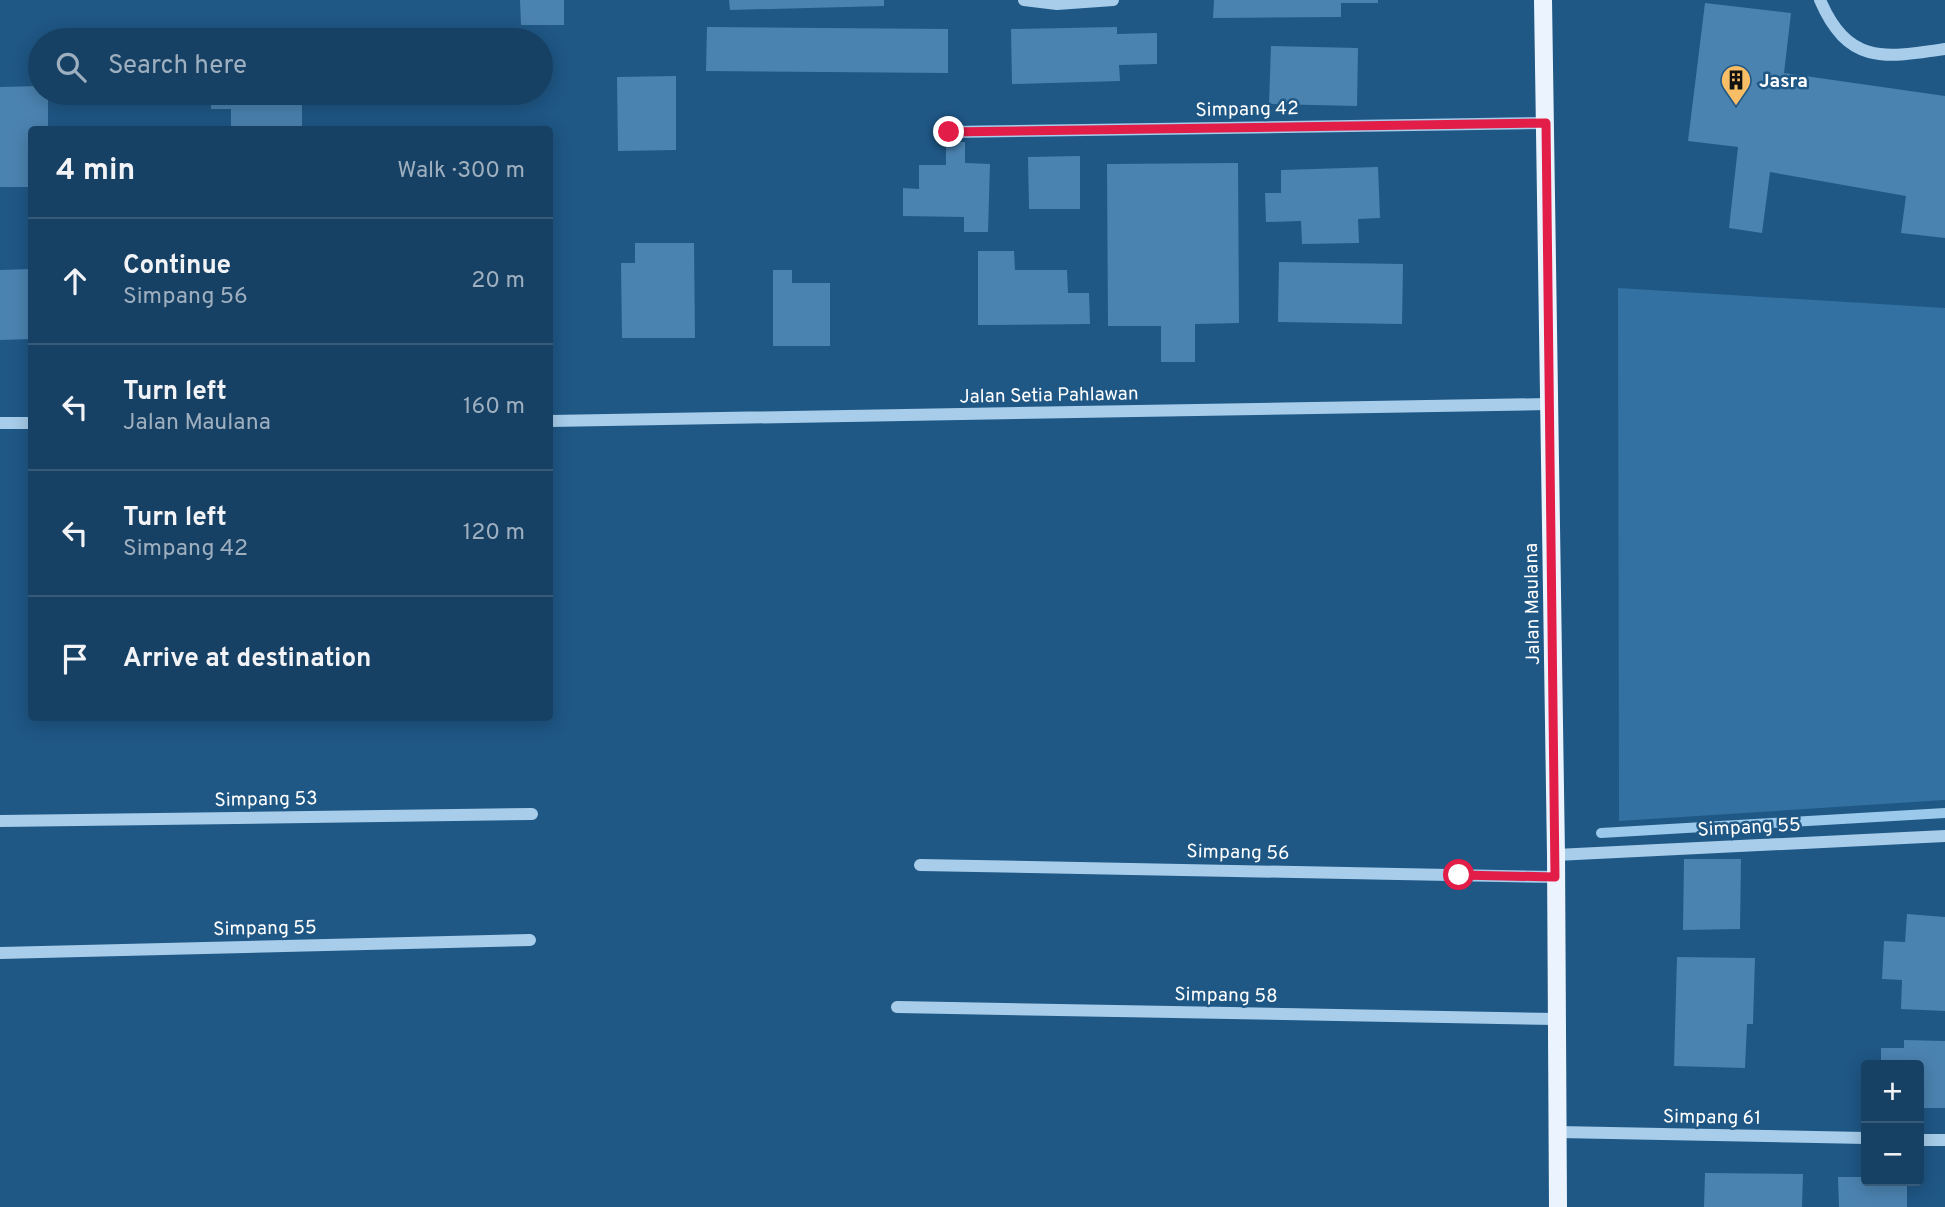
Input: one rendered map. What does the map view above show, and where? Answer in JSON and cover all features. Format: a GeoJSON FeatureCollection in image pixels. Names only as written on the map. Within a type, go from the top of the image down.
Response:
{"type":"FeatureCollection","features":[{"type":"Feature","properties":{"kind":"main road","name":"Jalan Maulana"},"geometry":{"type":"LineString","coordinates":[[1543,0],[1556,855],[1558,1207]]}},
{"type":"Feature","properties":{"kind":"street"},"geometry":{"type":"LineString","coordinates":[[1024,0],[1057,4],[1113,0]]}},
{"type":"Feature","properties":{"kind":"street"},"geometry":{"type":"LineString","coordinates":[[1820,0],[1830,23],[1850,43],[1868,53],[1906,55],[1945,49]]}},
{"type":"Feature","properties":{"kind":"street","name":"Simpang 42"},"geometry":{"type":"LineString","coordinates":[[949,132],[1546,123]]}},
{"type":"Feature","properties":{"kind":"street","name":"Jalan Setia Pahlawan"},"geometry":{"type":"LineString","coordinates":[[553,421],[1548,404]]}},
{"type":"Feature","properties":{"kind":"street"},"geometry":{"type":"LineString","coordinates":[[0,423],[28,423]]}},
{"type":"Feature","properties":{"kind":"street","name":"Simpang 53"},"geometry":{"type":"LineString","coordinates":[[0,821],[532,814]]}},
{"type":"Feature","properties":{"kind":"street","name":"Simpang 55"},"geometry":{"type":"LineString","coordinates":[[1556,855],[1945,836]]}},
{"type":"Feature","properties":{"kind":"street","name":"Simpang 56"},"geometry":{"type":"LineString","coordinates":[[920,865],[1555,877]]}},
{"type":"Feature","properties":{"kind":"street","name":"Simpang 55"},"geometry":{"type":"LineString","coordinates":[[0,953],[530,940]]}},
{"type":"Feature","properties":{"kind":"street","name":"Simpang 58"},"geometry":{"type":"LineString","coordinates":[[897,1007],[1555,1019]]}},
{"type":"Feature","properties":{"kind":"street","name":"Simpang 61"},"geometry":{"type":"LineString","coordinates":[[1558,1132],[1861,1138]]}},
{"type":"Feature","properties":{"kind":"street"},"geometry":{"type":"LineString","coordinates":[[1924,1140],[1945,1140]]}},
{"type":"Feature","properties":{"kind":"shaded area"},"geometry":{"type":"Polygon","coordinates":[[[1618,288],[1945,308],[1945,800],[1619,821],[1618,288]]]}},
{"type":"Feature","properties":{"kind":"building"},"geometry":{"type":"Polygon","coordinates":[[[520,0],[564,0],[564,25],[521,25],[520,0]]]}},
{"type":"Feature","properties":{"kind":"building"},"geometry":{"type":"Polygon","coordinates":[[[729,0],[884,0],[884,6],[730,10],[729,0]]]}},
{"type":"Feature","properties":{"kind":"building"},"geometry":{"type":"Polygon","coordinates":[[[1214,0],[1378,0],[1378,3],[1341,3],[1341,17],[1213,18],[1214,0]]]}},
{"type":"Feature","properties":{"kind":"building"},"geometry":{"type":"Polygon","coordinates":[[[1705,3],[1791,13],[1784,73],[1945,96],[1945,238],[1901,233],[1906,196],[1770,172],[1762,233],[1729,228],[1738,147],[1688,141],[1705,3]]]}},
{"type":"Feature","properties":{"kind":"building"},"geometry":{"type":"Polygon","coordinates":[[[707,27],[948,29],[948,73],[706,71],[707,27]]]}},
{"type":"Feature","properties":{"kind":"building"},"geometry":{"type":"Polygon","coordinates":[[[1117,27],[1117,34],[1157,33],[1157,64],[1119,65],[1120,81],[1012,84],[1011,29],[1117,27]]]}},
{"type":"Feature","properties":{"kind":"building"},"geometry":{"type":"Polygon","coordinates":[[[1271,46],[1358,48],[1357,106],[1269,104],[1271,46]]]}},
{"type":"Feature","properties":{"kind":"building"},"geometry":{"type":"Polygon","coordinates":[[[676,76],[676,150],[618,151],[617,77],[676,76]]]}},
{"type":"Feature","properties":{"kind":"building"},"geometry":{"type":"Polygon","coordinates":[[[28,86],[28,105],[48,105],[48,126],[28,126],[28,187],[0,187],[0,87],[28,86]]]}},
{"type":"Feature","properties":{"kind":"building"},"geometry":{"type":"Polygon","coordinates":[[[211,105],[302,105],[302,126],[231,126],[231,109],[211,109],[211,105]]]}},
{"type":"Feature","properties":{"kind":"building"},"geometry":{"type":"Polygon","coordinates":[[[946,142],[965,142],[965,163],[990,164],[988,232],[964,232],[964,217],[903,216],[903,188],[919,189],[919,165],[946,165],[946,142]]]}},
{"type":"Feature","properties":{"kind":"building"},"geometry":{"type":"Polygon","coordinates":[[[1080,156],[1080,209],[1029,209],[1028,157],[1080,156]]]}},
{"type":"Feature","properties":{"kind":"building"},"geometry":{"type":"Polygon","coordinates":[[[1238,163],[1239,323],[1195,324],[1195,362],[1161,362],[1161,326],[1108,326],[1107,164],[1238,163]]]}},
{"type":"Feature","properties":{"kind":"building"},"geometry":{"type":"Polygon","coordinates":[[[1378,167],[1380,218],[1358,219],[1359,243],[1302,244],[1301,221],[1266,222],[1265,193],[1281,193],[1281,170],[1378,167]]]}},
{"type":"Feature","properties":{"kind":"building"},"geometry":{"type":"Polygon","coordinates":[[[635,243],[694,243],[695,338],[622,338],[621,263],[635,263],[635,243]]]}},
{"type":"Feature","properties":{"kind":"building"},"geometry":{"type":"Polygon","coordinates":[[[978,251],[1014,251],[1015,270],[1067,270],[1068,293],[1089,293],[1090,324],[978,325],[978,251]]]}},
{"type":"Feature","properties":{"kind":"building"},"geometry":{"type":"Polygon","coordinates":[[[1279,262],[1403,264],[1402,324],[1278,322],[1279,262]]]}},
{"type":"Feature","properties":{"kind":"building"},"geometry":{"type":"Polygon","coordinates":[[[28,269],[28,339],[0,340],[0,270],[28,269]]]}},
{"type":"Feature","properties":{"kind":"building"},"geometry":{"type":"Polygon","coordinates":[[[773,270],[792,270],[792,283],[830,283],[830,346],[773,346],[773,270]]]}},
{"type":"Feature","properties":{"kind":"building"},"geometry":{"type":"Polygon","coordinates":[[[1684,859],[1741,859],[1740,929],[1683,930],[1684,859]]]}},
{"type":"Feature","properties":{"kind":"building"},"geometry":{"type":"Polygon","coordinates":[[[1907,914],[1945,917],[1945,1011],[1901,1009],[1902,980],[1882,979],[1884,941],[1905,942],[1907,914]]]}},
{"type":"Feature","properties":{"kind":"building"},"geometry":{"type":"Polygon","coordinates":[[[1677,957],[1755,958],[1753,1024],[1747,1024],[1745,1068],[1674,1066],[1677,957]]]}},
{"type":"Feature","properties":{"kind":"building"},"geometry":{"type":"Polygon","coordinates":[[[1904,1040],[1945,1041],[1945,1108],[1924,1108],[1924,1060],[1881,1060],[1881,1048],[1904,1048],[1904,1040]]]}},
{"type":"Feature","properties":{"kind":"building"},"geometry":{"type":"Polygon","coordinates":[[[1705,1173],[1803,1174],[1802,1207],[1704,1207],[1705,1173]]]}},
{"type":"Feature","properties":{"kind":"building"},"geometry":{"type":"Polygon","coordinates":[[[1838,1177],[1861,1177],[1861,1186],[1907,1186],[1907,1207],[1839,1207],[1838,1177]]]}},
{"type":"Feature","properties":{"kind":"waterway"},"geometry":{"type":"LineString","coordinates":[[1601,833],[1945,813]]}},
{"type":"Feature","properties":{"kind":"place","name":"Jasra"},"geometry":{"type":"Point","coordinates":[1736,107]}},
{"type":"Feature","properties":{"kind":"route"},"geometry":{"type":"LineString","coordinates":[[949,132],[1546,123],[1555,877],[1459,875]]}}]}
